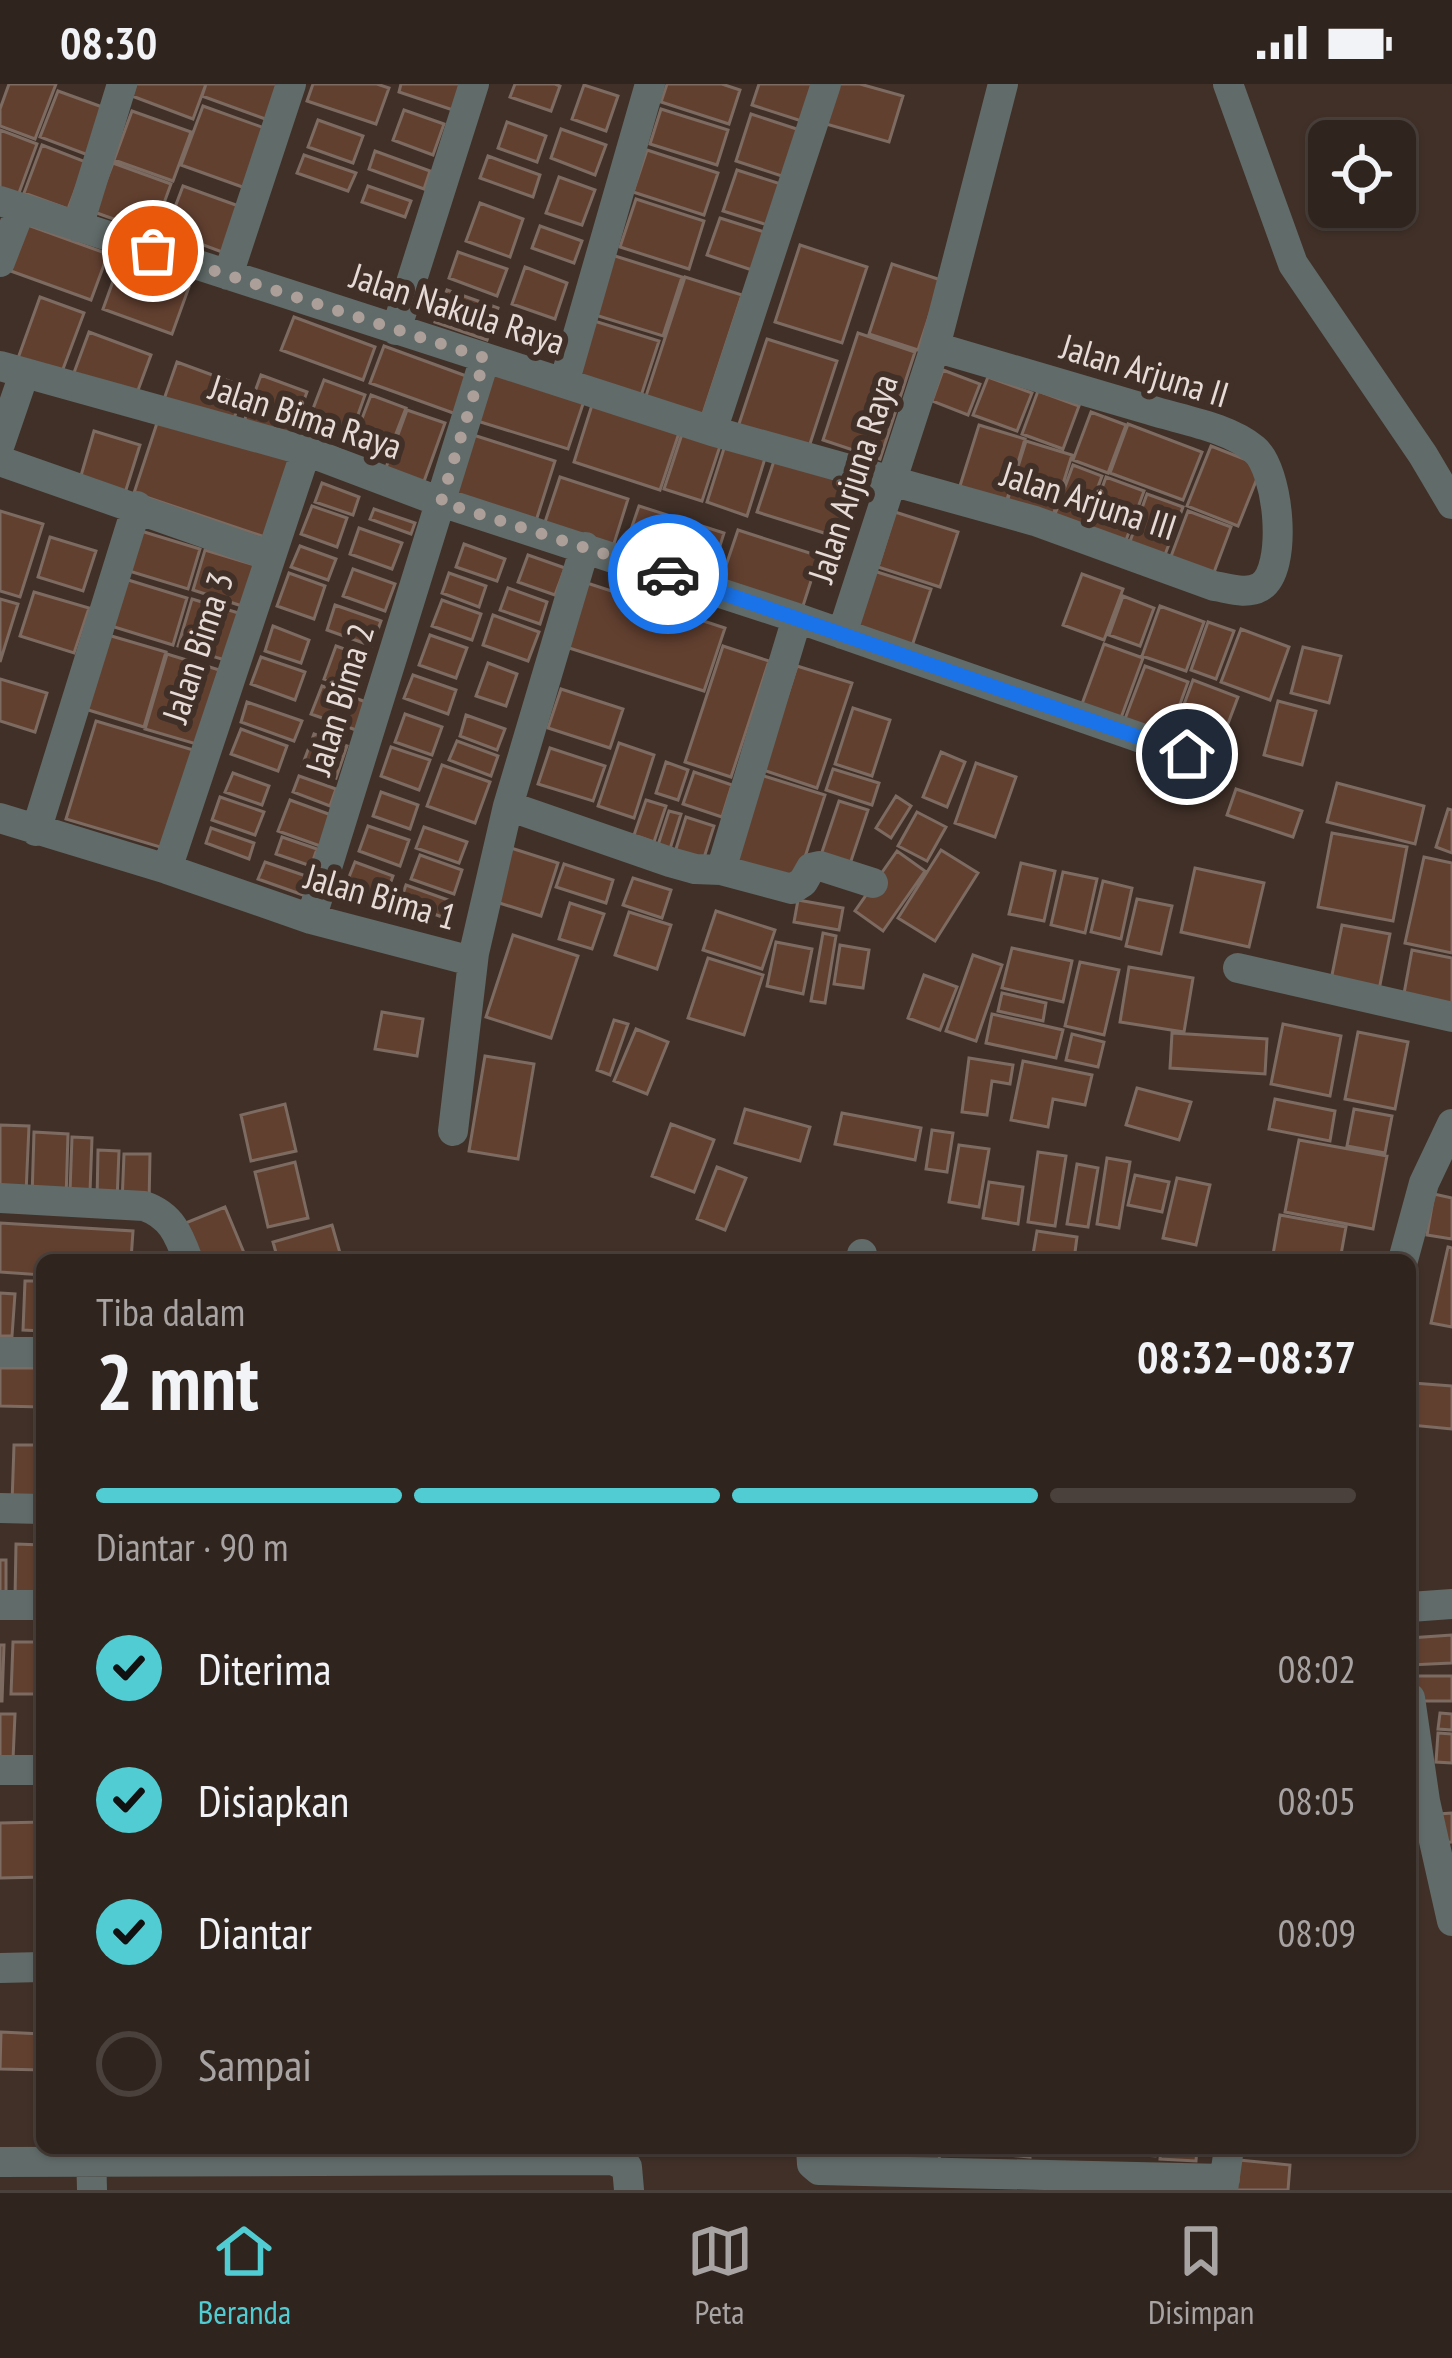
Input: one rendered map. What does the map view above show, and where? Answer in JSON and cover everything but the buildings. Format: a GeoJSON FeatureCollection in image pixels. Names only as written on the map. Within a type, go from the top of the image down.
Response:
{"type":"FeatureCollection","features":[{"type":"Feature","properties":{"kind":"street"},"geometry":{"type":"LineString","coordinates":[[228,275],[291,84]]}},
{"type":"Feature","properties":{"kind":"street"},"geometry":{"type":"LineString","coordinates":[[396,330],[474,84]]}},
{"type":"Feature","properties":{"kind":"street"},"geometry":{"type":"LineString","coordinates":[[564,383],[650,84]]}},
{"type":"Feature","properties":{"kind":"street"},"geometry":{"type":"LineString","coordinates":[[712,431],[826,84]]}},
{"type":"Feature","properties":{"kind":"street"},"geometry":{"type":"LineString","coordinates":[[1228,84],[1293,264],[1452,504]]}},
{"type":"Feature","properties":{"kind":"street"},"geometry":{"type":"LineString","coordinates":[[78,227],[120,85]]}},
{"type":"Feature","properties":{"kind":"street","name":"Jalan Arjuna Raya"},"geometry":{"type":"LineString","coordinates":[[585,547],[842,634],[935,347],[994,87]]}},
{"type":"Feature","properties":{"kind":"street"},"geometry":{"type":"LineString","coordinates":[[0,262],[11,204]]}},
{"type":"Feature","properties":{"kind":"street","name":"Jalan Nakula Raya"},"geometry":{"type":"LineString","coordinates":[[11,204],[712,431],[894,480]]}},
{"type":"Feature","properties":{"kind":"street","name":"Jalan Arjuna II"},"geometry":{"type":"LineString","coordinates":[[935,347],[1202,425],[1254,448],[1270,468],[1277,508],[1276,545],[1267,580],[1258,588]]}},
{"type":"Feature","properties":{"kind":"street","name":"Jalan Bima 2"},"geometry":{"type":"LineString","coordinates":[[311,919],[485,358]]}},
{"type":"Feature","properties":{"kind":"street"},"geometry":{"type":"LineString","coordinates":[[0,444],[12,370]]}},
{"type":"Feature","properties":{"kind":"street","name":"Jalan Bima Raya"},"geometry":{"type":"LineString","coordinates":[[12,370],[305,451],[441,502],[585,547]]}},
{"type":"Feature","properties":{"kind":"street","name":"Jalan Bima 3"},"geometry":{"type":"LineString","coordinates":[[167,868],[305,451]]}},
{"type":"Feature","properties":{"kind":"street"},"geometry":{"type":"LineString","coordinates":[[0,461],[268,555]]}},
{"type":"Feature","properties":{"kind":"street","name":"Jalan Arjuna III"},"geometry":{"type":"LineString","coordinates":[[894,480],[1122,549],[1214,586],[1240,591],[1258,588]]}},
{"type":"Feature","properties":{"kind":"street"},"geometry":{"type":"LineString","coordinates":[[36,831],[137,506]]}},
{"type":"Feature","properties":{"kind":"street","name":"Jalan Bima 1"},"geometry":{"type":"LineString","coordinates":[[0,818],[167,868],[311,919],[464,959],[474,953],[508,806],[585,547]]}},
{"type":"Feature","properties":{"kind":"street"},"geometry":{"type":"LineString","coordinates":[[721,870],[797,618]]}},
{"type":"Feature","properties":{"kind":"street"},"geometry":{"type":"LineString","coordinates":[[842,634],[1187,754]]}},
{"type":"Feature","properties":{"kind":"street"},"geometry":{"type":"LineString","coordinates":[[508,806],[695,869],[721,870],[792,889],[820,866],[873,883]]}},
{"type":"Feature","properties":{"kind":"street"},"geometry":{"type":"LineString","coordinates":[[453,1131],[474,953]]}},
{"type":"Feature","properties":{"kind":"street"},"geometry":{"type":"LineString","coordinates":[[1238,968],[1452,1017]]}},
{"type":"Feature","properties":{"kind":"street"},"geometry":{"type":"LineString","coordinates":[[1405,1254],[1424,1183],[1452,1124]]}},
{"type":"Feature","properties":{"kind":"street"},"geometry":{"type":"LineString","coordinates":[[0,1198],[144,1206],[169,1220],[185,1254]]}},
{"type":"Feature","properties":{"kind":"street"},"geometry":{"type":"LineString","coordinates":[[0,1352],[36,1352]]}},
{"type":"Feature","properties":{"kind":"street"},"geometry":{"type":"LineString","coordinates":[[0,1508],[36,1509]]}},
{"type":"Feature","properties":{"kind":"street"},"geometry":{"type":"LineString","coordinates":[[1416,1606],[1452,1604]]}},
{"type":"Feature","properties":{"kind":"street"},"geometry":{"type":"LineString","coordinates":[[0,1605],[36,1605]]}},
{"type":"Feature","properties":{"kind":"street"},"geometry":{"type":"LineString","coordinates":[[0,1770],[36,1770]]}},
{"type":"Feature","properties":{"kind":"street"},"geometry":{"type":"LineString","coordinates":[[1418,1801],[1452,1921]]}},
{"type":"Feature","properties":{"kind":"street"},"geometry":{"type":"LineString","coordinates":[[0,1968],[36,1967]]}},
{"type":"Feature","properties":{"kind":"street"},"geometry":{"type":"LineString","coordinates":[[811,2154],[812,2164],[819,2170],[1224,2185],[1228,2154]]}},
{"type":"Feature","properties":{"kind":"street"},"geometry":{"type":"LineString","coordinates":[[0,2162],[92,2167],[613,2160],[627,2168],[629,2190]]}},
{"type":"Feature","properties":{"kind":"way so far"},"geometry":{"type":"LineString","coordinates":[[153,251],[485,358],[441,502],[668,574]]}},
{"type":"Feature","properties":{"kind":"route"},"geometry":{"type":"LineString","coordinates":[[668,574],[1187,754]]}}]}
